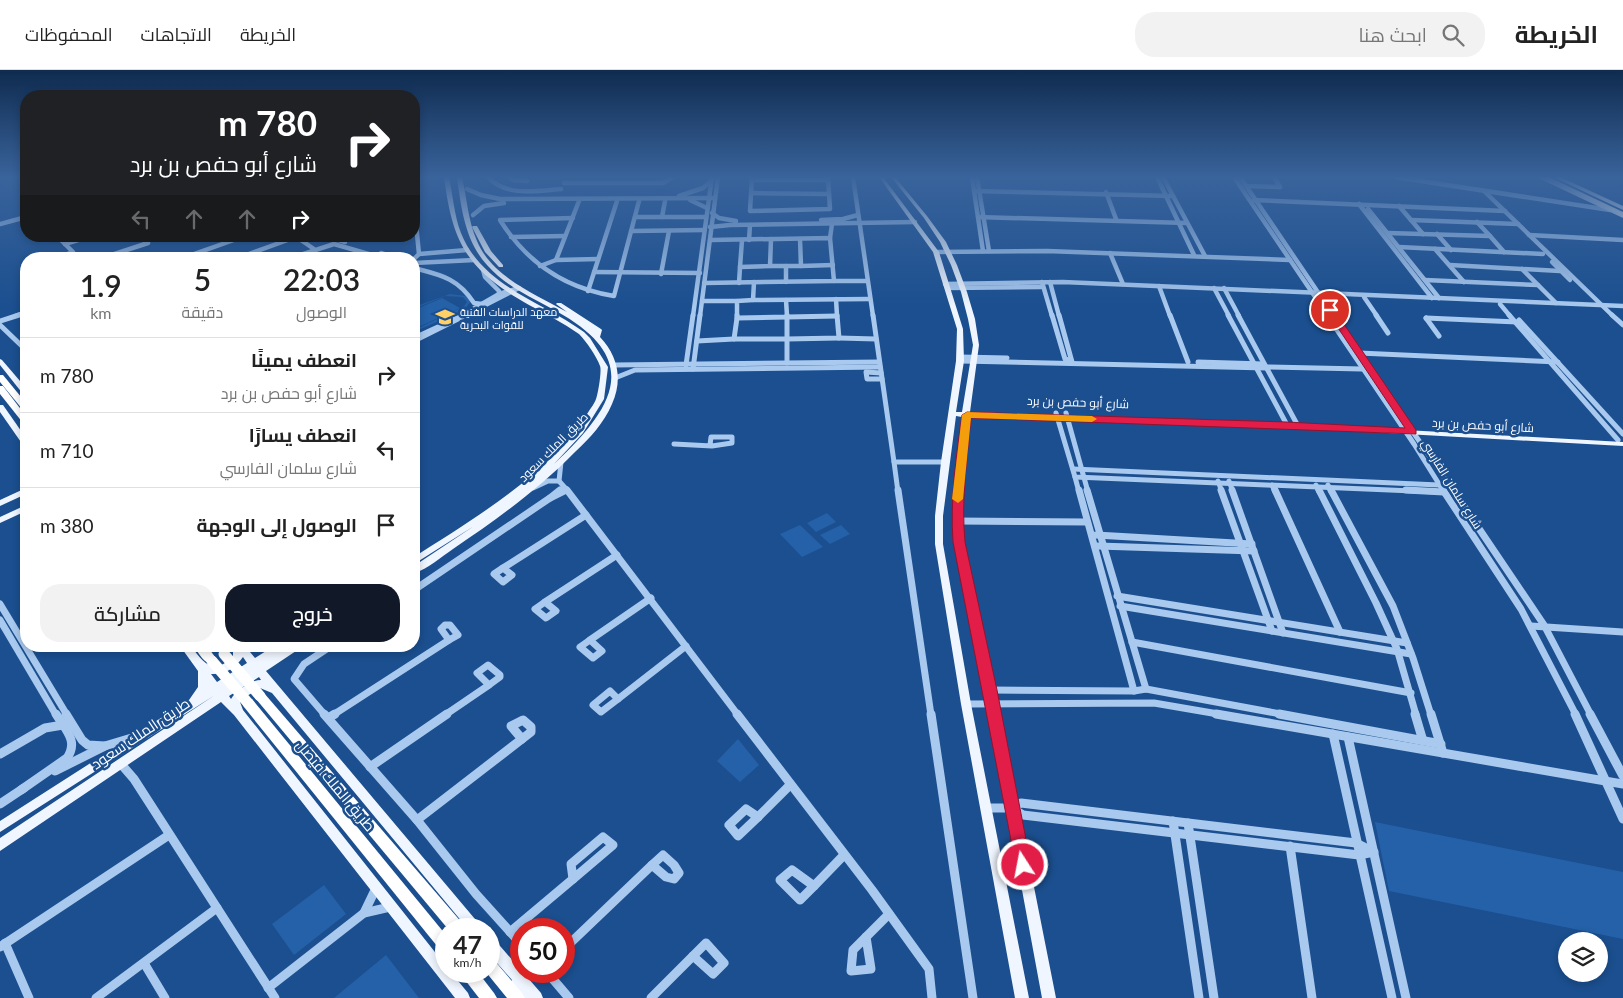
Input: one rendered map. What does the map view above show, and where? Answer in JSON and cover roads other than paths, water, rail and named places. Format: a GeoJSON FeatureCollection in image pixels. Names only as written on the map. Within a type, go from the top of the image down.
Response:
{"type":"FeatureCollection","features":[{"type":"Feature","properties":{"kind":"highway"},"geometry":{"type":"LineString","coordinates":[[0,377],[20,401]]}},
{"type":"Feature","properties":{"kind":"highway"},"geometry":{"type":"LineString","coordinates":[[0,388],[20,413]]}},
{"type":"Feature","properties":{"kind":"highway","name":"طريق الملك فيصل"},"geometry":{"type":"LineString","coordinates":[[205,652],[239,707],[435,933]]}},
{"type":"Feature","properties":{"kind":"highway","name":"طريق الملك فيصل"},"geometry":{"type":"LineString","coordinates":[[223,652],[449,918]]}},
{"type":"Feature","properties":{"kind":"highway"},"geometry":{"type":"LineString","coordinates":[[500,978],[516,998]]}},
{"type":"Feature","properties":{"kind":"highway"},"geometry":{"type":"LineString","coordinates":[[477,983],[489,998]]}},
{"type":"Feature","properties":{"kind":"main road","name":"طريق الملك سعود"},"geometry":{"type":"LineString","coordinates":[[420,558],[471,524],[521,487],[573,440],[586,425],[601,400],[606,378],[605,368],[595,346],[578,330],[510,291],[482,270],[467,250],[456,220]]}},
{"type":"Feature","properties":{"kind":"main road","name":"طريق الملك سعود"},"geometry":{"type":"LineString","coordinates":[[420,566],[475,531],[532,488],[561,462],[592,430],[603,414],[612,395],[615,378],[614,365],[610,354],[597,337],[563,313],[519,288],[496,269],[478,250],[468,220]]}},
{"type":"Feature","properties":{"kind":"main road"},"geometry":{"type":"LineString","coordinates":[[474,220],[477,234],[488,252],[498,263],[530,289],[573,312],[599,330],[597,337]]}},
{"type":"Feature","properties":{"kind":"main road"},"geometry":{"type":"LineString","coordinates":[[926,220],[948,250],[974,327],[976,345],[958,485],[957,521],[959,542],[990,690],[1049,998]]}},
{"type":"Feature","properties":{"kind":"main road"},"geometry":{"type":"LineString","coordinates":[[915,222],[935,250],[960,329],[960,359],[944,462],[939,516],[939,544],[966,704],[1022,998]]}},
{"type":"Feature","properties":{"kind":"main road"},"geometry":{"type":"LineString","coordinates":[[0,361],[20,385]]}},
{"type":"Feature","properties":{"kind":"main road"},"geometry":{"type":"LineString","coordinates":[[0,407],[3,415],[20,434]]}},
{"type":"Feature","properties":{"kind":"main road","name":"شارع أبو حفص بن برد"},"geometry":{"type":"LineString","coordinates":[[952,411],[1297,423],[1622,439]]}},
{"type":"Feature","properties":{"kind":"main road"},"geometry":{"type":"LineString","coordinates":[[0,503],[20,494]]}},
{"type":"Feature","properties":{"kind":"main road"},"geometry":{"type":"LineString","coordinates":[[0,520],[20,511]]}},
{"type":"Feature","properties":{"kind":"main road"},"geometry":{"type":"LineString","coordinates":[[190,652],[218,692],[239,707]]}},
{"type":"Feature","properties":{"kind":"main road"},"geometry":{"type":"LineString","coordinates":[[200,664],[216,672],[238,657],[238,652]]}},
{"type":"Feature","properties":{"kind":"main road"},"geometry":{"type":"LineString","coordinates":[[244,652],[467,918]]}},
{"type":"Feature","properties":{"kind":"main road"},"geometry":{"type":"LineString","coordinates":[[247,652],[253,656],[264,652]]}},
{"type":"Feature","properties":{"kind":"main road","name":"طريق الملك سعود"},"geometry":{"type":"LineString","coordinates":[[257,667],[273,652]]}},
{"type":"Feature","properties":{"kind":"main road","name":"طريق الملك سعود"},"geometry":{"type":"LineString","coordinates":[[0,845],[121,764],[187,712],[257,667],[285,652]]}},
{"type":"Feature","properties":{"kind":"main road"},"geometry":{"type":"LineString","coordinates":[[276,692],[270,676],[271,667],[289,652]]}},
{"type":"Feature","properties":{"kind":"main road"},"geometry":{"type":"LineString","coordinates":[[187,712],[200,695],[204,684],[200,664]]}},
{"type":"Feature","properties":{"kind":"main road"},"geometry":{"type":"LineString","coordinates":[[276,692],[263,684],[254,685],[238,696],[234,702],[390,907],[463,998]]}},
{"type":"Feature","properties":{"kind":"main road"},"geometry":{"type":"LineString","coordinates":[[187,712],[217,705],[239,707]]}},
{"type":"Feature","properties":{"kind":"main road","name":"طريق الملك سعود"},"geometry":{"type":"LineString","coordinates":[[0,828],[141,735],[187,712]]}},
{"type":"Feature","properties":{"kind":"main road"},"geometry":{"type":"LineString","coordinates":[[500,957],[536,998]]}},
{"type":"Feature","properties":{"kind":"main road"},"geometry":{"type":"LineString","coordinates":[[500,959],[526,998]]}},
{"type":"Feature","properties":{"kind":"street"},"geometry":{"type":"LineString","coordinates":[[500,220],[521,251],[540,266],[562,280],[588,291],[614,296],[634,220]]}},
{"type":"Feature","properties":{"kind":"street"},"geometry":{"type":"LineString","coordinates":[[556,260],[572,220]]}},
{"type":"Feature","properties":{"kind":"street"},"geometry":{"type":"LineString","coordinates":[[588,291],[610,220]]}},
{"type":"Feature","properties":{"kind":"street"},"geometry":{"type":"LineString","coordinates":[[686,365],[700,273],[705,220]]}},
{"type":"Feature","properties":{"kind":"street"},"geometry":{"type":"LineString","coordinates":[[693,367],[711,220]]}},
{"type":"Feature","properties":{"kind":"street"},"geometry":{"type":"LineString","coordinates":[[728,220],[770,220]]}},
{"type":"Feature","properties":{"kind":"street"},"geometry":{"type":"LineString","coordinates":[[859,220],[879,372],[973,998]]}},
{"type":"Feature","properties":{"kind":"street"},"geometry":{"type":"LineString","coordinates":[[981,220],[986,250]]}},
{"type":"Feature","properties":{"kind":"street"},"geometry":{"type":"LineString","coordinates":[[1138,220],[1187,221],[1204,254]]}},
{"type":"Feature","properties":{"kind":"street","name":"شارع سلمان الفارسي"},"geometry":{"type":"LineString","coordinates":[[1265,220],[1283,251],[1362,369],[1407,429],[1545,627],[1623,775]]}},
{"type":"Feature","properties":{"kind":"street","name":"شارع سلمان الفارسي"},"geometry":{"type":"LineString","coordinates":[[1267,220],[1359,353],[1407,429],[1439,485],[1521,609],[1571,704],[1623,820]]}},
{"type":"Feature","properties":{"kind":"street"},"geometry":{"type":"LineString","coordinates":[[1374,220],[1435,298]]}},
{"type":"Feature","properties":{"kind":"street"},"geometry":{"type":"LineString","coordinates":[[1376,220],[1425,280],[1435,298]]}},
{"type":"Feature","properties":{"kind":"street"},"geometry":{"type":"LineString","coordinates":[[1411,220],[1423,234]]}},
{"type":"Feature","properties":{"kind":"street"},"geometry":{"type":"LineString","coordinates":[[1421,220],[1518,224]]}},
{"type":"Feature","properties":{"kind":"street"},"geometry":{"type":"LineString","coordinates":[[1508,220],[1560,270],[1623,324]]}},
{"type":"Feature","properties":{"kind":"street"},"geometry":{"type":"LineString","coordinates":[[1514,220],[1602,306]]}},
{"type":"Feature","properties":{"kind":"street"},"geometry":{"type":"LineString","coordinates":[[1179,221],[1194,254]]}},
{"type":"Feature","properties":{"kind":"street"},"geometry":{"type":"LineString","coordinates":[[710,227],[915,222]]}},
{"type":"Feature","properties":{"kind":"street"},"geometry":{"type":"LineString","coordinates":[[1477,222],[1504,252]]}},
{"type":"Feature","properties":{"kind":"street"},"geometry":{"type":"LineString","coordinates":[[832,224],[830,238],[834,281]]}},
{"type":"Feature","properties":{"kind":"street"},"geometry":{"type":"LineString","coordinates":[[749,240],[750,225]]}},
{"type":"Feature","properties":{"kind":"street"},"geometry":{"type":"LineString","coordinates":[[661,274],[669,230]]}},
{"type":"Feature","properties":{"kind":"street"},"geometry":{"type":"LineString","coordinates":[[631,231],[704,230]]}},
{"type":"Feature","properties":{"kind":"street"},"geometry":{"type":"LineString","coordinates":[[1388,233],[1490,236]]}},
{"type":"Feature","properties":{"kind":"street"},"geometry":{"type":"LineString","coordinates":[[1437,234],[1451,250]]}},
{"type":"Feature","properties":{"kind":"street"},"geometry":{"type":"LineString","coordinates":[[1529,235],[1623,240]]}},
{"type":"Feature","properties":{"kind":"street"},"geometry":{"type":"LineString","coordinates":[[511,237],[566,236]]}},
{"type":"Feature","properties":{"kind":"street"},"geometry":{"type":"LineString","coordinates":[[710,240],[830,238]]}},
{"type":"Feature","properties":{"kind":"street"},"geometry":{"type":"LineString","coordinates":[[770,266],[771,239]]}},
{"type":"Feature","properties":{"kind":"street"},"geometry":{"type":"LineString","coordinates":[[800,239],[801,266]]}},
{"type":"Feature","properties":{"kind":"street"},"geometry":{"type":"LineString","coordinates":[[739,283],[742,240]]}},
{"type":"Feature","properties":{"kind":"street"},"geometry":{"type":"LineString","coordinates":[[64,242],[74,252]]}},
{"type":"Feature","properties":{"kind":"street"},"geometry":{"type":"LineString","coordinates":[[67,244],[73,242]]}},
{"type":"Feature","properties":{"kind":"street"},"geometry":{"type":"LineString","coordinates":[[120,252],[151,242]]}},
{"type":"Feature","properties":{"kind":"street"},"geometry":{"type":"LineString","coordinates":[[123,252],[151,242]]}},
{"type":"Feature","properties":{"kind":"street"},"geometry":{"type":"LineString","coordinates":[[200,252],[228,242]]}},
{"type":"Feature","properties":{"kind":"street"},"geometry":{"type":"LineString","coordinates":[[254,252],[282,242]]}},
{"type":"Feature","properties":{"kind":"street"},"geometry":{"type":"LineString","coordinates":[[304,242],[314,249]]}},
{"type":"Feature","properties":{"kind":"street"},"geometry":{"type":"LineString","coordinates":[[345,242],[377,252]]}},
{"type":"Feature","properties":{"kind":"street"},"geometry":{"type":"LineString","coordinates":[[306,252],[328,244],[341,244],[365,252]]}},
{"type":"Feature","properties":{"kind":"street"},"geometry":{"type":"LineString","coordinates":[[1399,247],[1543,254]]}},
{"type":"Feature","properties":{"kind":"street"},"geometry":{"type":"LineString","coordinates":[[1435,249],[1464,282]]}},
{"type":"Feature","properties":{"kind":"street"},"geometry":{"type":"LineString","coordinates":[[420,254],[467,250]]}},
{"type":"Feature","properties":{"kind":"street"},"geometry":{"type":"LineString","coordinates":[[935,250],[1194,254]]}},
{"type":"Feature","properties":{"kind":"street"},"geometry":{"type":"LineString","coordinates":[[986,250],[1275,255],[1283,251]]}},
{"type":"Feature","properties":{"kind":"street"},"geometry":{"type":"LineString","coordinates":[[1110,253],[1123,284]]}},
{"type":"Feature","properties":{"kind":"street"},"geometry":{"type":"LineString","coordinates":[[1204,254],[1290,260]]}},
{"type":"Feature","properties":{"kind":"street"},"geometry":{"type":"LineString","coordinates":[[540,266],[556,260],[598,259]]}},
{"type":"Feature","properties":{"kind":"street"},"geometry":{"type":"LineString","coordinates":[[420,262],[429,264],[474,260]]}},
{"type":"Feature","properties":{"kind":"street"},"geometry":{"type":"LineString","coordinates":[[740,266],[833,265]]}},
{"type":"Feature","properties":{"kind":"street"},"geometry":{"type":"LineString","coordinates":[[1450,265],[1560,270]]}},
{"type":"Feature","properties":{"kind":"street"},"geometry":{"type":"LineString","coordinates":[[786,266],[786,282]]}},
{"type":"Feature","properties":{"kind":"street"},"geometry":{"type":"LineString","coordinates":[[1522,268],[1556,303]]}},
{"type":"Feature","properties":{"kind":"street"},"geometry":{"type":"LineString","coordinates":[[420,270],[457,282],[467,291],[474,303],[483,304]]}},
{"type":"Feature","properties":{"kind":"street"},"geometry":{"type":"LineString","coordinates":[[482,270],[485,278],[499,291],[499,294]]}},
{"type":"Feature","properties":{"kind":"street"},"geometry":{"type":"LineString","coordinates":[[594,272],[700,273]]}},
{"type":"Feature","properties":{"kind":"street"},"geometry":{"type":"LineString","coordinates":[[1425,280],[1538,285]]}},
{"type":"Feature","properties":{"kind":"street"},"geometry":{"type":"LineString","coordinates":[[704,283],[867,281]]}},
{"type":"Feature","properties":{"kind":"street"},"geometry":{"type":"LineString","coordinates":[[753,300],[754,282]]}},
{"type":"Feature","properties":{"kind":"street"},"geometry":{"type":"LineString","coordinates":[[1043,284],[1064,361]]}},
{"type":"Feature","properties":{"kind":"street"},"geometry":{"type":"LineString","coordinates":[[1050,284],[1215,289],[1364,297],[1435,298],[1502,304],[1602,306]]}},
{"type":"Feature","properties":{"kind":"street"},"geometry":{"type":"LineString","coordinates":[[1050,284],[1072,361]]}},
{"type":"Feature","properties":{"kind":"street"},"geometry":{"type":"LineString","coordinates":[[946,286],[1123,284],[1160,288]]}},
{"type":"Feature","properties":{"kind":"street"},"geometry":{"type":"LineString","coordinates":[[420,337],[499,294],[519,288]]}},
{"type":"Feature","properties":{"kind":"street"},"geometry":{"type":"LineString","coordinates":[[1160,288],[1188,362]]}},
{"type":"Feature","properties":{"kind":"street"},"geometry":{"type":"LineString","coordinates":[[1215,289],[1286,423]]}},
{"type":"Feature","properties":{"kind":"street"},"geometry":{"type":"LineString","coordinates":[[1225,290],[1297,423]]}},
{"type":"Feature","properties":{"kind":"street"},"geometry":{"type":"LineString","coordinates":[[420,337],[510,291]]}},
{"type":"Feature","properties":{"kind":"street"},"geometry":{"type":"LineString","coordinates":[[1320,294],[1556,303],[1623,308]]}},
{"type":"Feature","properties":{"kind":"street"},"geometry":{"type":"LineString","coordinates":[[1364,297],[1388,333]]}},
{"type":"Feature","properties":{"kind":"street"},"geometry":{"type":"LineString","coordinates":[[836,299],[839,338]]}},
{"type":"Feature","properties":{"kind":"street"},"geometry":{"type":"LineString","coordinates":[[702,301],[870,299]]}},
{"type":"Feature","properties":{"kind":"street"},"geometry":{"type":"LineString","coordinates":[[734,339],[737,300]]}},
{"type":"Feature","properties":{"kind":"street"},"geometry":{"type":"LineString","coordinates":[[786,300],[787,363]]}},
{"type":"Feature","properties":{"kind":"street"},"geometry":{"type":"LineString","coordinates":[[1502,304],[1550,362],[1622,439]]}},
{"type":"Feature","properties":{"kind":"street"},"geometry":{"type":"LineString","coordinates":[[0,321],[20,314]]}},
{"type":"Feature","properties":{"kind":"street"},"geometry":{"type":"LineString","coordinates":[[737,318],[837,316]]}},
{"type":"Feature","properties":{"kind":"street"},"geometry":{"type":"LineString","coordinates":[[1439,336],[1426,318],[1518,322],[1558,362],[1622,439]]}},
{"type":"Feature","properties":{"kind":"street"},"geometry":{"type":"LineString","coordinates":[[0,325],[20,344]]}},
{"type":"Feature","properties":{"kind":"street"},"geometry":{"type":"LineString","coordinates":[[697,342],[734,339],[876,339]]}},
{"type":"Feature","properties":{"kind":"street"},"geometry":{"type":"LineString","coordinates":[[1359,353],[1558,362]]}},
{"type":"Feature","properties":{"kind":"street"},"geometry":{"type":"LineString","coordinates":[[1405,355],[1407,357],[1492,362]]}},
{"type":"Feature","properties":{"kind":"street"},"geometry":{"type":"LineString","coordinates":[[960,359],[1188,362],[1256,366]]}},
{"type":"Feature","properties":{"kind":"street"},"geometry":{"type":"LineString","coordinates":[[1072,361],[1362,369]]}},
{"type":"Feature","properties":{"kind":"street"},"geometry":{"type":"LineString","coordinates":[[615,378],[630,371],[787,363],[869,364],[879,372]]}},
{"type":"Feature","properties":{"kind":"street"},"geometry":{"type":"LineString","coordinates":[[614,365],[686,365],[693,367],[869,364]]}},
{"type":"Feature","properties":{"kind":"street"},"geometry":{"type":"LineString","coordinates":[[1057,415],[1091,535],[1098,546],[1117,596],[1146,689]]}},
{"type":"Feature","properties":{"kind":"street"},"geometry":{"type":"LineString","coordinates":[[1067,416],[1099,536],[1098,546],[1134,691]]}},
{"type":"Feature","properties":{"kind":"street"},"geometry":{"type":"LineString","coordinates":[[674,444],[710,445]]}},
{"type":"Feature","properties":{"kind":"street"},"geometry":{"type":"LineString","coordinates":[[559,482],[561,462]]}},
{"type":"Feature","properties":{"kind":"street"},"geometry":{"type":"LineString","coordinates":[[894,462],[944,462]]}},
{"type":"Feature","properties":{"kind":"street"},"geometry":{"type":"LineString","coordinates":[[1073,468],[1439,485]]}},
{"type":"Feature","properties":{"kind":"street"},"geometry":{"type":"LineString","coordinates":[[1216,475],[1272,631]]}},
{"type":"Feature","properties":{"kind":"street"},"geometry":{"type":"LineString","coordinates":[[1227,475],[1283,633]]}},
{"type":"Feature","properties":{"kind":"street"},"geometry":{"type":"LineString","coordinates":[[1075,477],[1444,492]]}},
{"type":"Feature","properties":{"kind":"street"},"geometry":{"type":"LineString","coordinates":[[1313,479],[1398,651],[1423,740]]}},
{"type":"Feature","properties":{"kind":"street"},"geometry":{"type":"LineString","coordinates":[[1313,479],[1329,488]]}},
{"type":"Feature","properties":{"kind":"street"},"geometry":{"type":"LineString","coordinates":[[1325,480],[1393,606],[1411,654],[1443,754]]}},
{"type":"Feature","properties":{"kind":"street"},"geometry":{"type":"LineString","coordinates":[[532,488],[548,481],[559,482],[617,554],[929,969],[932,998]]}},
{"type":"Feature","properties":{"kind":"street"},"geometry":{"type":"LineString","coordinates":[[1272,485],[1340,632]]}},
{"type":"Feature","properties":{"kind":"street"},"geometry":{"type":"LineString","coordinates":[[420,586],[566,489]]}},
{"type":"Feature","properties":{"kind":"street"},"geometry":{"type":"LineString","coordinates":[[503,568],[586,515]]}},
{"type":"Feature","properties":{"kind":"street"},"geometry":{"type":"LineString","coordinates":[[957,521],[1087,522]]}},
{"type":"Feature","properties":{"kind":"street"},"geometry":{"type":"LineString","coordinates":[[1091,535],[1252,544]]}},
{"type":"Feature","properties":{"kind":"street"},"geometry":{"type":"LineString","coordinates":[[1098,546],[1254,551]]}},
{"type":"Feature","properties":{"kind":"street"},"geometry":{"type":"LineString","coordinates":[[545,602],[617,554]]}},
{"type":"Feature","properties":{"kind":"street"},"geometry":{"type":"LineString","coordinates":[[1117,596],[1407,643]]}},
{"type":"Feature","properties":{"kind":"street"},"geometry":{"type":"LineString","coordinates":[[590,640],[651,598]]}},
{"type":"Feature","properties":{"kind":"street"},"geometry":{"type":"LineString","coordinates":[[0,604],[2,619],[20,650]]}},
{"type":"Feature","properties":{"kind":"street"},"geometry":{"type":"LineString","coordinates":[[1120,606],[1411,654]]}},
{"type":"Feature","properties":{"kind":"street"},"geometry":{"type":"LineString","coordinates":[[2,619],[20,646]]}},
{"type":"Feature","properties":{"kind":"street"},"geometry":{"type":"LineString","coordinates":[[1530,626],[1623,632]]}},
{"type":"Feature","properties":{"kind":"street"},"geometry":{"type":"LineString","coordinates":[[328,718],[449,640]]}},
{"type":"Feature","properties":{"kind":"street"},"geometry":{"type":"LineString","coordinates":[[1132,642],[1410,693]]}},
{"type":"Feature","properties":{"kind":"street"},"geometry":{"type":"LineString","coordinates":[[618,699],[686,646]]}},
{"type":"Feature","properties":{"kind":"street"},"geometry":{"type":"LineString","coordinates":[[0,804],[58,765],[70,754],[73,743],[21,652]]}},
{"type":"Feature","properties":{"kind":"street"},"geometry":{"type":"LineString","coordinates":[[24,652],[82,740],[88,745],[105,746]]}},
{"type":"Feature","properties":{"kind":"street"},"geometry":{"type":"LineString","coordinates":[[322,652],[304,664],[296,672],[294,679],[417,820],[476,894],[510,932]]}},
{"type":"Feature","properties":{"kind":"street"},"geometry":{"type":"LineString","coordinates":[[370,766],[489,685]]}},
{"type":"Feature","properties":{"kind":"street"},"geometry":{"type":"LineString","coordinates":[[990,690],[1134,691],[1146,689],[1441,744]]}},
{"type":"Feature","properties":{"kind":"street"},"geometry":{"type":"LineString","coordinates":[[966,704],[1154,703],[1623,784]]}},
{"type":"Feature","properties":{"kind":"street"},"geometry":{"type":"LineString","coordinates":[[45,728],[56,713]]}},
{"type":"Feature","properties":{"kind":"street"},"geometry":{"type":"LineString","coordinates":[[0,754],[45,728],[63,725]]}},
{"type":"Feature","properties":{"kind":"street"},"geometry":{"type":"LineString","coordinates":[[1334,734],[1356,844],[1392,998]]}},
{"type":"Feature","properties":{"kind":"street"},"geometry":{"type":"LineString","coordinates":[[21,790],[105,746],[141,735]]}},
{"type":"Feature","properties":{"kind":"street"},"geometry":{"type":"LineString","coordinates":[[1348,737],[1406,998]]}},
{"type":"Feature","properties":{"kind":"street"},"geometry":{"type":"LineString","coordinates":[[417,820],[522,739]]}},
{"type":"Feature","properties":{"kind":"street"},"geometry":{"type":"LineString","coordinates":[[121,764],[134,780],[274,998]]}},
{"type":"Feature","properties":{"kind":"street"},"geometry":{"type":"LineString","coordinates":[[758,817],[790,785]]}},
{"type":"Feature","properties":{"kind":"street"},"geometry":{"type":"LineString","coordinates":[[986,808],[1012,808],[1021,803],[1356,844],[1374,852]]}},
{"type":"Feature","properties":{"kind":"street"},"geometry":{"type":"LineString","coordinates":[[1012,808],[1023,815],[1359,855],[1374,852]]}},
{"type":"Feature","properties":{"kind":"street"},"geometry":{"type":"LineString","coordinates":[[1173,821],[1199,998]]}},
{"type":"Feature","properties":{"kind":"street"},"geometry":{"type":"LineString","coordinates":[[1188,823],[1214,998]]}},
{"type":"Feature","properties":{"kind":"street"},"geometry":{"type":"LineString","coordinates":[[29,998],[3,945],[169,835]]}},
{"type":"Feature","properties":{"kind":"street"},"geometry":{"type":"LineString","coordinates":[[527,918],[579,874],[613,845],[602,837],[571,864],[573,879]]}},
{"type":"Feature","properties":{"kind":"street"},"geometry":{"type":"LineString","coordinates":[[1290,846],[1312,998]]}},
{"type":"Feature","properties":{"kind":"street"},"geometry":{"type":"LineString","coordinates":[[814,886],[844,855]]}},
{"type":"Feature","properties":{"kind":"street"},"geometry":{"type":"LineString","coordinates":[[575,938],[652,865]]}},
{"type":"Feature","properties":{"kind":"street"},"geometry":{"type":"LineString","coordinates":[[364,913],[376,888]]}},
{"type":"Feature","properties":{"kind":"street"},"geometry":{"type":"LineString","coordinates":[[268,988],[364,913],[390,907]]}},
{"type":"Feature","properties":{"kind":"street"},"geometry":{"type":"LineString","coordinates":[[96,998],[107,995],[144,963],[217,908]]}},
{"type":"Feature","properties":{"kind":"street"},"geometry":{"type":"LineString","coordinates":[[866,937],[889,914]]}},
{"type":"Feature","properties":{"kind":"street"},"geometry":{"type":"LineString","coordinates":[[651,998],[692,956]]}},
{"type":"Feature","properties":{"kind":"street"},"geometry":{"type":"LineString","coordinates":[[144,963],[164,998]]}},
{"type":"Feature","properties":{"kind":"street"},"geometry":{"type":"LineString","coordinates":[[556,983],[569,998]]}},
{"type":"Feature","properties":{"kind":"place","name":"معهد الدراسات الفنية للقوات البحرية"},"geometry":{"type":"Point","coordinates":[445,317]}}]}
